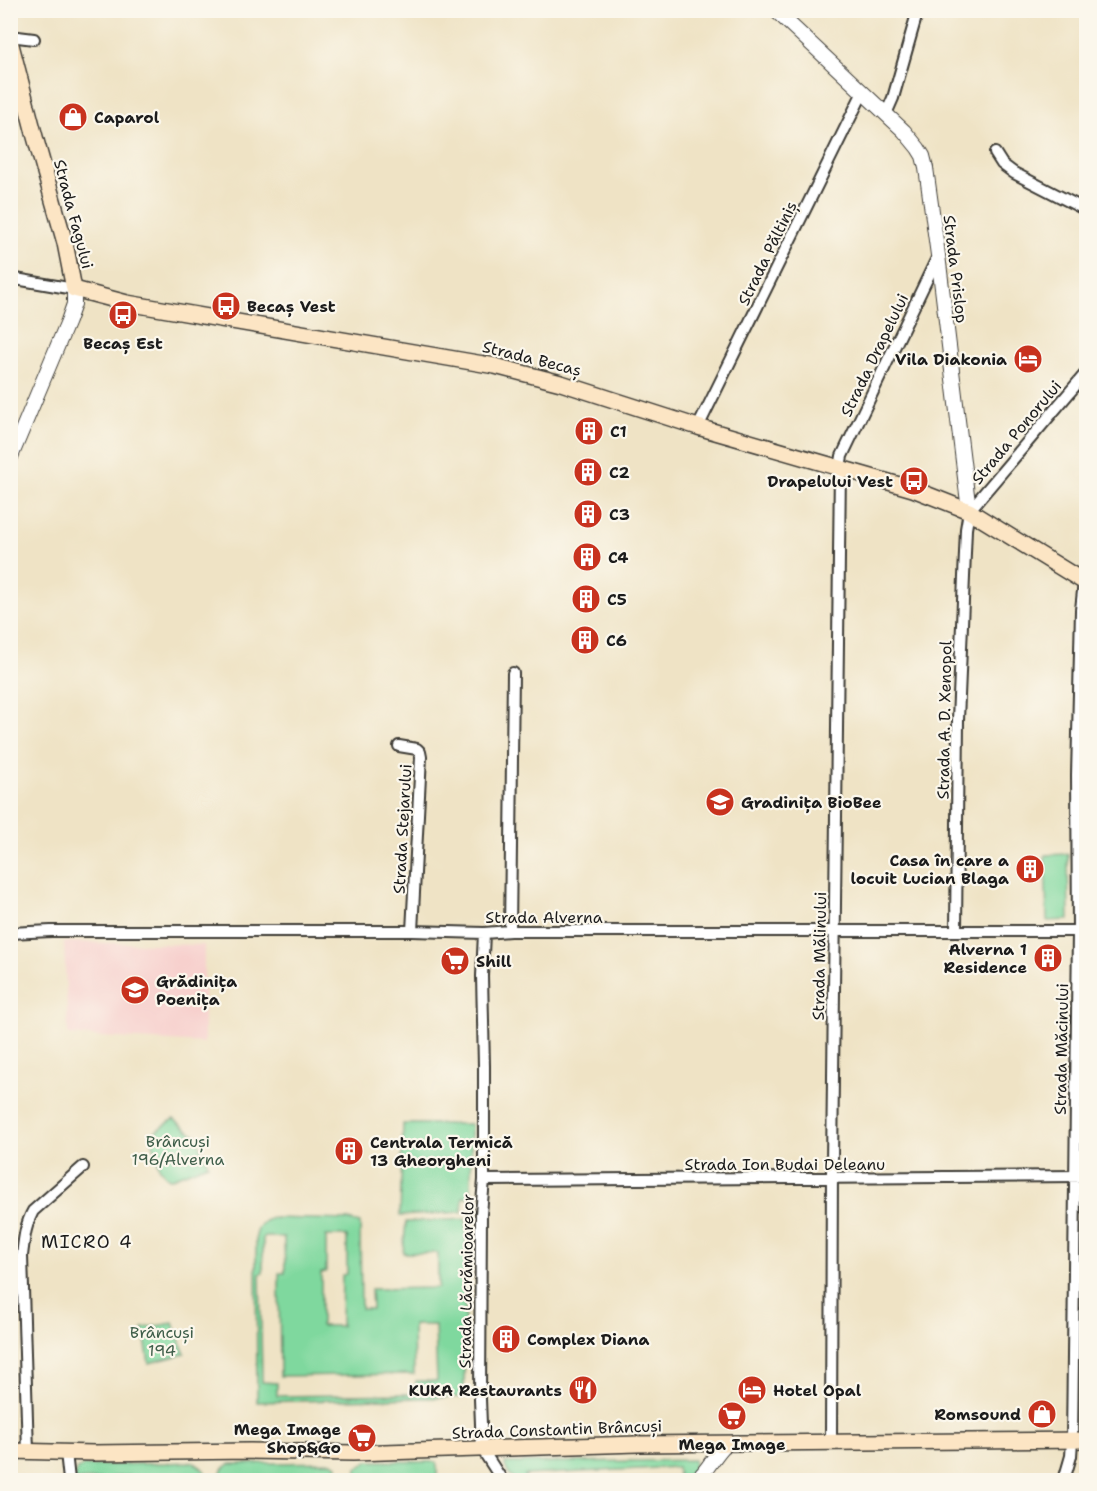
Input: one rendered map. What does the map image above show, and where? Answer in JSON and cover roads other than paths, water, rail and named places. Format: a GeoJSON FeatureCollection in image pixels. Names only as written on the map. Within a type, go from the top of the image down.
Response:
{"type":"FeatureCollection","features":[{"type":"Feature","properties":{"kind":"main road","name":"Strada Fagului"},"geometry":{"type":"LineString","coordinates":[[10,41],[65,243],[74,289]]}},
{"type":"Feature","properties":{"kind":"main road","name":"Strada Becaș"},"geometry":{"type":"LineString","coordinates":[[74,289],[135,304],[495,366],[561,383],[698,427],[912,489],[969,511],[1085,582]]}},
{"type":"Feature","properties":{"kind":"main road","name":"Strada Constantin Brâncuși"},"geometry":{"type":"LineString","coordinates":[[10,1451],[353,1453],[638,1444],[1079,1440]]}},
{"type":"Feature","properties":{"kind":"street","name":"Strada Prislop"},"geometry":{"type":"LineString","coordinates":[[775,10],[911,138],[923,156],[939,255],[969,511]]}},
{"type":"Feature","properties":{"kind":"street"},"geometry":{"type":"LineString","coordinates":[[886,114],[893,98],[918,10]]}},
{"type":"Feature","properties":{"kind":"street"},"geometry":{"type":"LineString","coordinates":[[10,36],[34,39]]}},
{"type":"Feature","properties":{"kind":"street","name":"Strada Păltiniș"},"geometry":{"type":"LineString","coordinates":[[698,427],[863,92]]}},
{"type":"Feature","properties":{"kind":"street"},"geometry":{"type":"LineString","coordinates":[[995,153],[1002,164],[1014,172],[1086,210]]}},
{"type":"Feature","properties":{"kind":"street","name":"Strada Drapelului"},"geometry":{"type":"LineString","coordinates":[[840,468],[842,456],[939,255]]}},
{"type":"Feature","properties":{"kind":"street"},"geometry":{"type":"LineString","coordinates":[[10,278],[74,289]]}},
{"type":"Feature","properties":{"kind":"street","name":"Strada Fagului"},"geometry":{"type":"LineString","coordinates":[[10,459],[68,321],[74,304],[74,289]]}},
{"type":"Feature","properties":{"kind":"street","name":"Strada Ponorului"},"geometry":{"type":"LineString","coordinates":[[969,511],[1086,373]]}},
{"type":"Feature","properties":{"kind":"street","name":"Strada Mălinului"},"geometry":{"type":"LineString","coordinates":[[831,1443],[831,1179],[840,468]]}},
{"type":"Feature","properties":{"kind":"street","name":"Strada A. D. Xenopol"},"geometry":{"type":"LineString","coordinates":[[956,931],[958,720],[966,529],[969,511]]}},
{"type":"Feature","properties":{"kind":"street","name":"Strada Măcinului"},"geometry":{"type":"LineString","coordinates":[[1064,1480],[1071,1456],[1079,1440],[1081,1034],[1078,931],[1082,862],[1077,775],[1080,633],[1082,594],[1085,582]]}},
{"type":"Feature","properties":{"kind":"street"},"geometry":{"type":"LineString","coordinates":[[510,931],[513,673]]}},
{"type":"Feature","properties":{"kind":"street","name":"Strada Stejarului"},"geometry":{"type":"LineString","coordinates":[[399,746],[417,749],[421,757],[412,931]]}},
{"type":"Feature","properties":{"kind":"street","name":"Strada Alverna"},"geometry":{"type":"LineString","coordinates":[[10,933],[62,931],[484,933],[510,931],[1078,931]]}},
{"type":"Feature","properties":{"kind":"street","name":"Strada Lăcrămioarelor"},"geometry":{"type":"LineString","coordinates":[[482,1449],[480,1399],[484,933]]}},
{"type":"Feature","properties":{"kind":"street"},"geometry":{"type":"LineString","coordinates":[[28,1452],[22,1256],[24,1234],[27,1221],[33,1211],[83,1167]]}},
{"type":"Feature","properties":{"kind":"street","name":"Strada Ion Budai Deleanu"},"geometry":{"type":"LineString","coordinates":[[483,1180],[1081,1176]]}},
{"type":"Feature","properties":{"kind":"street"},"geometry":{"type":"LineString","coordinates":[[695,1480],[699,1474],[703,1456],[696,1444]]}},
{"type":"Feature","properties":{"kind":"street"},"geometry":{"type":"LineString","coordinates":[[695,1480],[706,1470],[714,1456],[726,1444]]}},
{"type":"Feature","properties":{"kind":"street"},"geometry":{"type":"LineString","coordinates":[[482,1449],[502,1480]]}},
{"type":"Feature","properties":{"kind":"street"},"geometry":{"type":"LineString","coordinates":[[66,1452],[69,1480]]}},
{"type":"Feature","properties":{"kind":"place","name":"Caparol"},"geometry":{"type":"Point","coordinates":[73,117]}},
{"type":"Feature","properties":{"kind":"place","name":"Becaș Vest"},"geometry":{"type":"Point","coordinates":[226,306]}},
{"type":"Feature","properties":{"kind":"place","name":"Becaș Est"},"geometry":{"type":"Point","coordinates":[123,315]}},
{"type":"Feature","properties":{"kind":"place","name":"Vila Diakonia"},"geometry":{"type":"Point","coordinates":[1028,359]}},
{"type":"Feature","properties":{"kind":"place","name":"C1"},"geometry":{"type":"Point","coordinates":[589,431]}},
{"type":"Feature","properties":{"kind":"place","name":"C2"},"geometry":{"type":"Point","coordinates":[588,472]}},
{"type":"Feature","properties":{"kind":"place","name":"Drapelului Vest"},"geometry":{"type":"Point","coordinates":[914,481]}},
{"type":"Feature","properties":{"kind":"place","name":"C3"},"geometry":{"type":"Point","coordinates":[588,514]}},
{"type":"Feature","properties":{"kind":"place","name":"C4"},"geometry":{"type":"Point","coordinates":[587,557]}},
{"type":"Feature","properties":{"kind":"place","name":"C5"},"geometry":{"type":"Point","coordinates":[586,599]}},
{"type":"Feature","properties":{"kind":"place","name":"C6"},"geometry":{"type":"Point","coordinates":[585,640]}},
{"type":"Feature","properties":{"kind":"place","name":"Gradinița BioBee"},"geometry":{"type":"Point","coordinates":[720,802]}},
{"type":"Feature","properties":{"kind":"place","name":"Casa în care a locuit Lucian Blaga"},"geometry":{"type":"Point","coordinates":[1030,869]}},
{"type":"Feature","properties":{"kind":"place","name":"Alverna 1 Residence"},"geometry":{"type":"Point","coordinates":[1048,958]}},
{"type":"Feature","properties":{"kind":"place","name":"Shill"},"geometry":{"type":"Point","coordinates":[455,961]}},
{"type":"Feature","properties":{"kind":"place","name":"Grădinița Poenița"},"geometry":{"type":"Point","coordinates":[135,990]}},
{"type":"Feature","properties":{"kind":"place","name":"Centrala Termică 13 Gheorgheni"},"geometry":{"type":"Point","coordinates":[349,1151]}},
{"type":"Feature","properties":{"kind":"place","name":"Complex Diana"},"geometry":{"type":"Point","coordinates":[506,1339]}},
{"type":"Feature","properties":{"kind":"place","name":"KUKA Restaurants"},"geometry":{"type":"Point","coordinates":[583,1390]}},
{"type":"Feature","properties":{"kind":"place","name":"Hotel Opal"},"geometry":{"type":"Point","coordinates":[752,1390]}},
{"type":"Feature","properties":{"kind":"place","name":"Romsound"},"geometry":{"type":"Point","coordinates":[1042,1414]}},
{"type":"Feature","properties":{"kind":"place","name":"Mega Image"},"geometry":{"type":"Point","coordinates":[732,1416]}},
{"type":"Feature","properties":{"kind":"place","name":"Mega Image Shop&Go"},"geometry":{"type":"Point","coordinates":[362,1438]}},
{"type":"Feature","properties":{"kind":"district","name":"MICRO 4"},"geometry":{"type":"Point","coordinates":[87,1242]}},
{"type":"Feature","properties":{"kind":"park label","name":"Brâncuși 196/Alverna"},"geometry":{"type":"Point","coordinates":[178,1150]}},
{"type":"Feature","properties":{"kind":"park label","name":"Brâncuși 194"},"geometry":{"type":"Point","coordinates":[162,1341]}}]}
